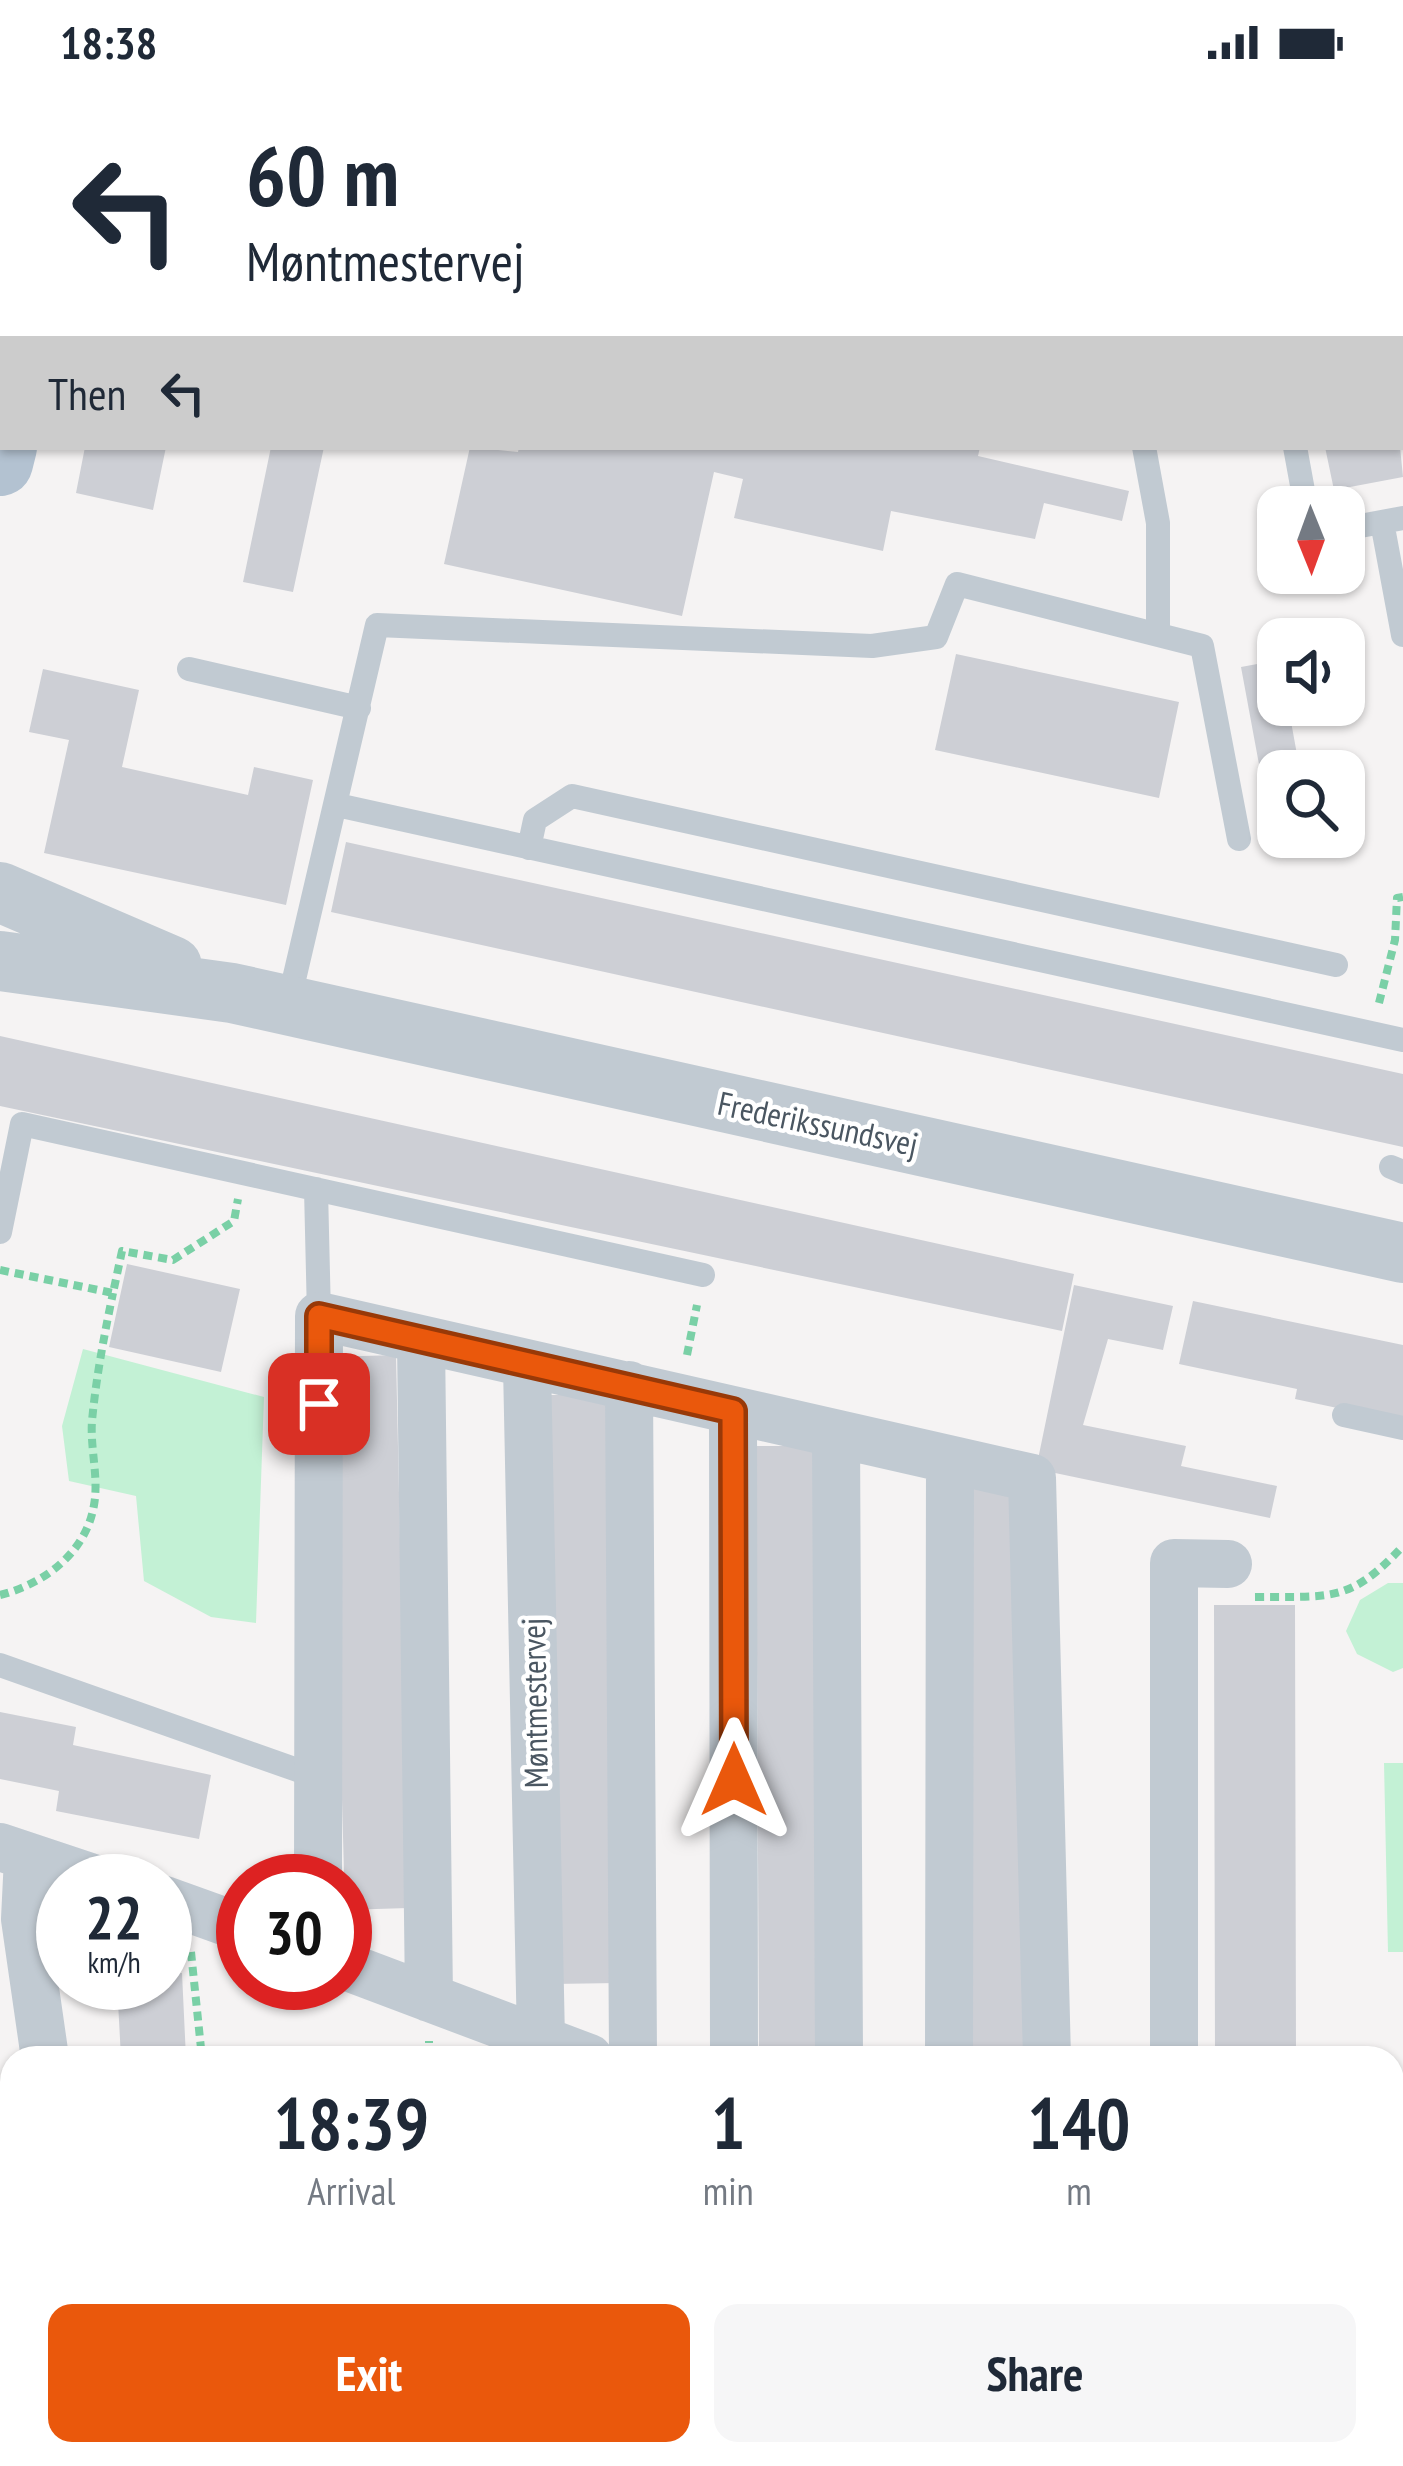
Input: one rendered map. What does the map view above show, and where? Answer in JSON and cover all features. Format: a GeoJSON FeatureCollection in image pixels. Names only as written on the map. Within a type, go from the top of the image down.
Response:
{"type":"FeatureCollection","features":[{"type":"Feature","properties":{"kind":"street","name":"Frederikssundsvej"},"geometry":{"type":"LineString","coordinates":[[0,892],[260,999]]}},
{"type":"Feature","properties":{"kind":"street","name":"Frederikssundsvej"},"geometry":{"type":"LineString","coordinates":[[0,961],[260,999],[1403,1253]]}},
{"type":"Feature","properties":{"kind":"street"},"geometry":{"type":"LineString","coordinates":[[319,1854],[319,1316],[1032,1478],[1046,2046]]}},
{"type":"Feature","properties":{"kind":"street"},"geometry":{"type":"LineString","coordinates":[[421,1340],[429,1997]]}},
{"type":"Feature","properties":{"kind":"street","name":"Møntmestervej"},"geometry":{"type":"LineString","coordinates":[[527,1366],[541,2040]]}},
{"type":"Feature","properties":{"kind":"street"},"geometry":{"type":"LineString","coordinates":[[629,1385],[633,2046]]}},
{"type":"Feature","properties":{"kind":"street"},"geometry":{"type":"LineString","coordinates":[[733,1411],[734,2046]]}},
{"type":"Feature","properties":{"kind":"street"},"geometry":{"type":"LineString","coordinates":[[836,1434],[839,2046]]}},
{"type":"Feature","properties":{"kind":"street"},"geometry":{"type":"LineString","coordinates":[[949,2046],[950,1460]]}},
{"type":"Feature","properties":{"kind":"street"},"geometry":{"type":"LineString","coordinates":[[1174,2046],[1174,1563],[1228,1564]]}},
{"type":"Feature","properties":{"kind":"street"},"geometry":{"type":"LineString","coordinates":[[14,1852],[43,2046]]}},
{"type":"Feature","properties":{"kind":"street"},"geometry":{"type":"LineString","coordinates":[[372,1976],[557,2046]]}},
{"type":"Feature","properties":{"kind":"lane"},"geometry":{"type":"LineString","coordinates":[[1145,450],[1158,523],[1158,634]]}},
{"type":"Feature","properties":{"kind":"lane"},"geometry":{"type":"LineString","coordinates":[[1296,450],[1302,486]]}},
{"type":"Feature","properties":{"kind":"lane"},"geometry":{"type":"LineString","coordinates":[[1392,520],[1403,635]]}},
{"type":"Feature","properties":{"kind":"lane"},"geometry":{"type":"LineString","coordinates":[[260,999],[337,806],[377,625],[872,646],[936,637],[957,584],[1202,646],[1239,839]]}},
{"type":"Feature","properties":{"kind":"lane"},"geometry":{"type":"LineString","coordinates":[[189,669],[359,708]]}},
{"type":"Feature","properties":{"kind":"lane"},"geometry":{"type":"LineString","coordinates":[[529,848],[535,820],[572,796],[1336,965]]}},
{"type":"Feature","properties":{"kind":"lane"},"geometry":{"type":"LineString","coordinates":[[337,806],[1403,1040]]}},
{"type":"Feature","properties":{"kind":"lane"},"geometry":{"type":"LineString","coordinates":[[0,1232],[22,1124],[704,1275]]}},
{"type":"Feature","properties":{"kind":"lane"},"geometry":{"type":"LineString","coordinates":[[316,1189],[319,1316]]}},
{"type":"Feature","properties":{"kind":"lane"},"geometry":{"type":"LineString","coordinates":[[1344,1415],[1403,1428]]}},
{"type":"Feature","properties":{"kind":"lane"},"geometry":{"type":"LineString","coordinates":[[0,1665],[320,1778]]}},
{"type":"Feature","properties":{"kind":"path"},"geometry":{"type":"LineString","coordinates":[[1368,1033],[1395,940],[1397,898],[1403,897]]}},
{"type":"Feature","properties":{"kind":"path"},"geometry":{"type":"LineString","coordinates":[[0,1594],[32,1587],[77,1548],[94,1504],[91,1439],[96,1377],[122,1251],[173,1260],[233,1221],[243,1174]]}},
{"type":"Feature","properties":{"kind":"path"},"geometry":{"type":"LineString","coordinates":[[0,1270],[113,1293]]}},
{"type":"Feature","properties":{"kind":"path"},"geometry":{"type":"LineString","coordinates":[[1174,1598],[1333,1596],[1368,1583],[1403,1546]]}},
{"type":"Feature","properties":{"kind":"path"},"geometry":{"type":"LineString","coordinates":[[192,1985],[200,2046]]}},
{"type":"Feature","properties":{"kind":"green space"},"geometry":{"type":"Polygon","coordinates":[[[83,1349],[264,1397],[256,1623],[211,1617],[144,1581],[136,1496],[69,1481],[62,1426],[83,1349]]]}},
{"type":"Feature","properties":{"kind":"green space"},"geometry":{"type":"Polygon","coordinates":[[[1388,1583],[1403,1583],[1403,1668],[1393,1672],[1357,1654],[1346,1631],[1360,1600],[1388,1583]]]}},
{"type":"Feature","properties":{"kind":"green space"},"geometry":{"type":"Polygon","coordinates":[[[1384,1763],[1403,1763],[1403,1952],[1388,1952],[1384,1763]]]}},
{"type":"Feature","properties":{"kind":"building"},"geometry":{"type":"Polygon","coordinates":[[[84,450],[165,450],[153,510],[76,493],[84,450]]]}},
{"type":"Feature","properties":{"kind":"building"},"geometry":{"type":"Polygon","coordinates":[[[270,450],[323,450],[293,592],[243,582],[270,450]]]}},
{"type":"Feature","properties":{"kind":"building"},"geometry":{"type":"Polygon","coordinates":[[[469,450],[979,450],[978,456],[1129,491],[1122,521],[1044,503],[1035,539],[891,511],[883,551],[734,518],[743,479],[714,472],[682,616],[444,564],[469,450]]]}},
{"type":"Feature","properties":{"kind":"building"},"geometry":{"type":"Polygon","coordinates":[[[1326,450],[1400,450],[1403,477],[1333,486],[1326,450]]]}},
{"type":"Feature","properties":{"kind":"building"},"geometry":{"type":"Polygon","coordinates":[[[956,654],[1179,702],[1159,798],[935,750],[956,654]]]}},
{"type":"Feature","properties":{"kind":"building"},"geometry":{"type":"Polygon","coordinates":[[[1257,664],[1257,726],[1292,726],[1296,750],[1257,754],[1241,667],[1257,664]]]}},
{"type":"Feature","properties":{"kind":"building"},"geometry":{"type":"Polygon","coordinates":[[[43,669],[139,690],[122,767],[248,795],[254,767],[313,780],[286,905],[44,853],[69,740],[29,732],[43,669]]]}},
{"type":"Feature","properties":{"kind":"building"},"geometry":{"type":"Polygon","coordinates":[[[346,842],[1403,1074],[1403,1147],[331,912],[346,842]]]}},
{"type":"Feature","properties":{"kind":"building"},"geometry":{"type":"Polygon","coordinates":[[[0,1036],[1074,1274],[1062,1331],[0,1106],[0,1036]]]}},
{"type":"Feature","properties":{"kind":"building"},"geometry":{"type":"Polygon","coordinates":[[[127,1264],[240,1289],[221,1372],[109,1347],[127,1264]]]}},
{"type":"Feature","properties":{"kind":"building"},"geometry":{"type":"Polygon","coordinates":[[[1074,1285],[1173,1306],[1163,1350],[1108,1339],[1083,1425],[1186,1446],[1181,1466],[1277,1486],[1270,1518],[1036,1469],[1074,1285]]]}},
{"type":"Feature","properties":{"kind":"building"},"geometry":{"type":"Polygon","coordinates":[[[1193,1301],[1403,1345],[1403,1422],[1295,1399],[1297,1389],[1179,1364],[1193,1301]]]}},
{"type":"Feature","properties":{"kind":"building"},"geometry":{"type":"Polygon","coordinates":[[[396,1355],[408,1908],[372,1909],[372,1854],[343,1854],[330,1357],[396,1355]]]}},
{"type":"Feature","properties":{"kind":"building"},"geometry":{"type":"Polygon","coordinates":[[[545,1395],[610,1395],[618,1983],[553,1984],[545,1395]]]}},
{"type":"Feature","properties":{"kind":"building"},"geometry":{"type":"Polygon","coordinates":[[[756,1446],[819,1446],[822,2046],[759,2046],[756,1446]]]}},
{"type":"Feature","properties":{"kind":"building"},"geometry":{"type":"Polygon","coordinates":[[[960,1487],[1023,1487],[1029,2046],[966,2046],[960,1487]]]}},
{"type":"Feature","properties":{"kind":"building"},"geometry":{"type":"Polygon","coordinates":[[[1214,1605],[1295,1605],[1296,2046],[1215,2046],[1214,1605]]]}},
{"type":"Feature","properties":{"kind":"building"},"geometry":{"type":"Polygon","coordinates":[[[0,1712],[76,1727],[73,1745],[211,1775],[199,1839],[56,1811],[59,1791],[0,1779],[0,1712]]]}},
{"type":"Feature","properties":{"kind":"building"},"geometry":{"type":"Polygon","coordinates":[[[118,2010],[184,2010],[185,2046],[120,2046],[118,2010]]]}},
{"type":"Feature","properties":{"kind":"route"},"geometry":{"type":"LineString","coordinates":[[319,1404],[319,1316],[733,1411],[734,1780]]}}]}
